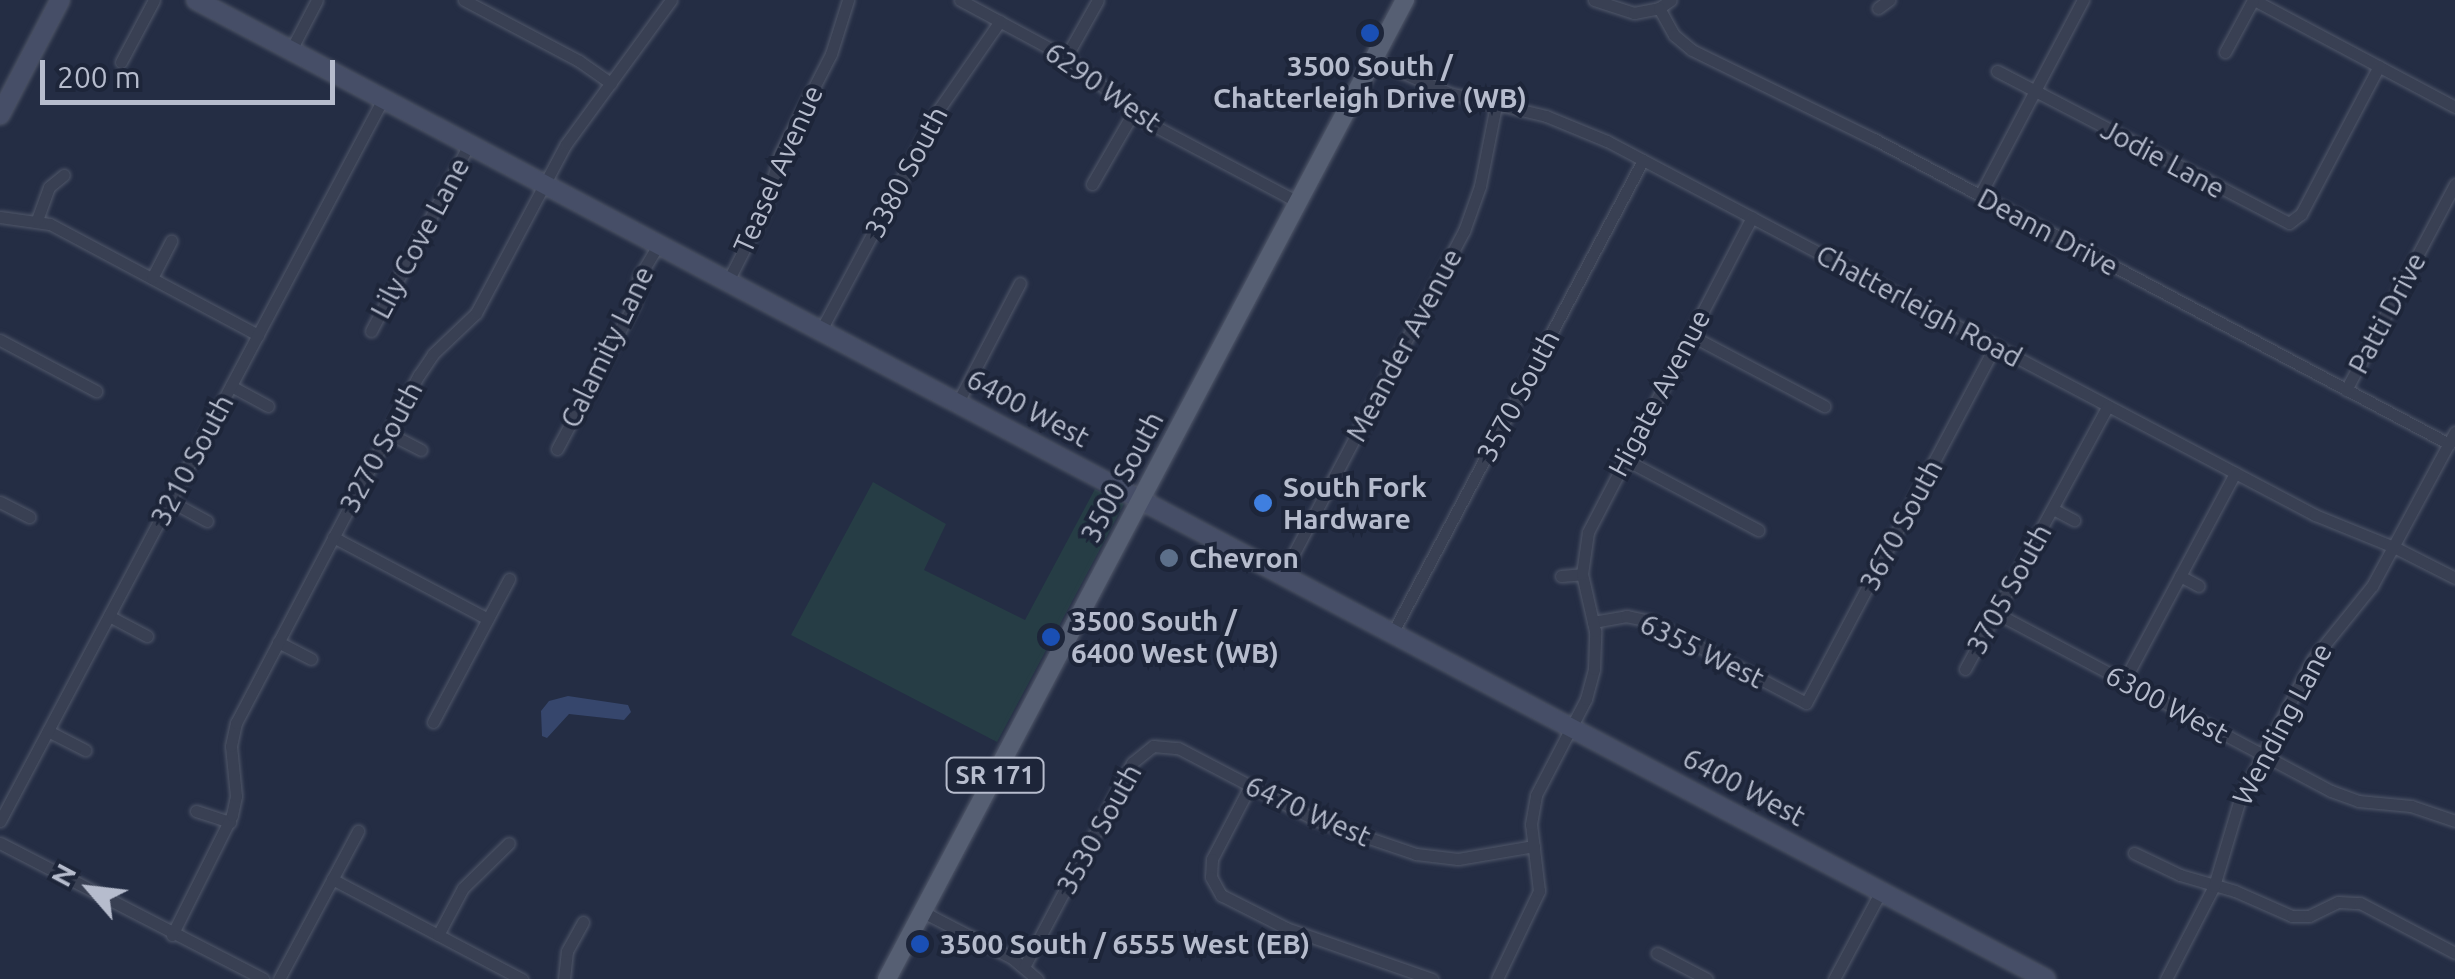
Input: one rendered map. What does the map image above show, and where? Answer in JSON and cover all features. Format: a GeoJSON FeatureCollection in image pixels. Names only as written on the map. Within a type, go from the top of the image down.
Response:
{"type":"FeatureCollection","features":[{"type":"Feature","properties":{"kind":"main road","name":"3500 South"},"geometry":{"type":"LineString","coordinates":[[888,979],[1406,0]]}},
{"type":"Feature","properties":{"kind":"street"},"geometry":{"type":"LineString","coordinates":[[0,114],[60,0]]}},
{"type":"Feature","properties":{"kind":"street"},"geometry":{"type":"LineString","coordinates":[[121,62],[154,0]]}},
{"type":"Feature","properties":{"kind":"street","name":"6400 West"},"geometry":{"type":"LineString","coordinates":[[196,0],[2046,979]]}},
{"type":"Feature","properties":{"kind":"street"},"geometry":{"type":"LineString","coordinates":[[291,50],[318,0]]}},
{"type":"Feature","properties":{"kind":"street"},"geometry":{"type":"LineString","coordinates":[[464,0],[578,60],[611,83]]}},
{"type":"Feature","properties":{"kind":"street","name":"3270 South"},"geometry":{"type":"LineString","coordinates":[[230,822],[236,796],[230,746],[236,722],[388,434],[428,360],[479,307],[574,131],[672,0]]}},
{"type":"Feature","properties":{"kind":"street","name":"Teasel Avenue"},"geometry":{"type":"LineString","coordinates":[[728,280],[764,210],[780,154],[831,54],[848,0]]}},
{"type":"Feature","properties":{"kind":"street","name":"6290 West"},"geometry":{"type":"LineString","coordinates":[[960,0],[1066,57],[1133,113],[1298,202]]}},
{"type":"Feature","properties":{"kind":"street"},"geometry":{"type":"LineString","coordinates":[[1066,57],[1098,0]]}},
{"type":"Feature","properties":{"kind":"street"},"geometry":{"type":"LineString","coordinates":[[1594,0],[1626,13],[1659,8],[1672,0]]}},
{"type":"Feature","properties":{"kind":"street"},"geometry":{"type":"LineString","coordinates":[[1980,196],[2083,0]]}},
{"type":"Feature","properties":{"kind":"street"},"geometry":{"type":"LineString","coordinates":[[2225,52],[2253,0],[2455,106]]}},
{"type":"Feature","properties":{"kind":"street","name":"Deann Drive"},"geometry":{"type":"LineString","coordinates":[[1659,8],[1674,35],[1692,50],[1980,196],[2346,390],[2452,438]]}},
{"type":"Feature","properties":{"kind":"street","name":"3380 South"},"geometry":{"type":"LineString","coordinates":[[822,330],[939,108],[1000,21]]}},
{"type":"Feature","properties":{"kind":"street","name":"Chatterleigh Road"},"geometry":{"type":"LineString","coordinates":[[1374,60],[1449,93],[1575,126],[2315,515],[2394,546],[2455,578]]}},
{"type":"Feature","properties":{"kind":"street","name":"Jodie Lane"},"geometry":{"type":"LineString","coordinates":[[1996,71],[2280,221],[2292,222],[2300,216],[2379,66]]}},
{"type":"Feature","properties":{"kind":"street","name":"3210 South"},"geometry":{"type":"LineString","coordinates":[[0,822],[383,99]]}},
{"type":"Feature","properties":{"kind":"street","name":"Meander Avenue"},"geometry":{"type":"LineString","coordinates":[[1283,574],[1464,231],[1480,186],[1496,104]]}},
{"type":"Feature","properties":{"kind":"street"},"geometry":{"type":"LineString","coordinates":[[1092,184],[1133,113]]}},
{"type":"Feature","properties":{"kind":"street","name":"Lily Cove Lane"},"geometry":{"type":"LineString","coordinates":[[370,331],[469,144]]}},
{"type":"Feature","properties":{"kind":"street","name":"3570 South"},"geometry":{"type":"LineString","coordinates":[[1393,632],[1643,160]]}},
{"type":"Feature","properties":{"kind":"street"},"geometry":{"type":"LineString","coordinates":[[37,220],[47,191],[64,175]]}},
{"type":"Feature","properties":{"kind":"street","name":"Patti Drive"},"geometry":{"type":"LineString","coordinates":[[2346,390],[2455,184]]}},
{"type":"Feature","properties":{"kind":"street"},"geometry":{"type":"LineString","coordinates":[[0,217],[37,220],[258,335]]}},
{"type":"Feature","properties":{"kind":"street","name":"Higate Avenue"},"geometry":{"type":"LineString","coordinates":[[1497,979],[1538,897],[1540,878],[1531,817],[1536,796],[1592,679],[1593,622],[1582,574],[1590,524],[1752,217]]}},
{"type":"Feature","properties":{"kind":"street"},"geometry":{"type":"LineString","coordinates":[[152,278],[171,241]]}},
{"type":"Feature","properties":{"kind":"street","name":"Calamity Lane"},"geometry":{"type":"LineString","coordinates":[[557,449],[635,302],[640,277],[658,244]]}},
{"type":"Feature","properties":{"kind":"street"},"geometry":{"type":"LineString","coordinates":[[958,402],[1020,283]]}},
{"type":"Feature","properties":{"kind":"street"},"geometry":{"type":"LineString","coordinates":[[1690,335],[1824,406]]}},
{"type":"Feature","properties":{"kind":"street"},"geometry":{"type":"LineString","coordinates":[[0,340],[96,391]]}},
{"type":"Feature","properties":{"kind":"street","name":"3670 South"},"geometry":{"type":"LineString","coordinates":[[1806,704],[1995,346]]}},
{"type":"Feature","properties":{"kind":"street"},"geometry":{"type":"LineString","coordinates":[[231,386],[268,406]]}},
{"type":"Feature","properties":{"kind":"street","name":"3705 South"},"geometry":{"type":"LineString","coordinates":[[1966,670],[2108,406]]}},
{"type":"Feature","properties":{"kind":"street"},"geometry":{"type":"LineString","coordinates":[[388,434],[421,450]]}},
{"type":"Feature","properties":{"kind":"street","name":"Wending Lane"},"geometry":{"type":"LineString","coordinates":[[2166,979],[2214,886],[2236,810],[2262,755],[2319,649],[2366,596],[2452,438]]}},
{"type":"Feature","properties":{"kind":"street"},"geometry":{"type":"LineString","coordinates":[[1624,459],[1758,530]]}},
{"type":"Feature","properties":{"kind":"street"},"geometry":{"type":"LineString","coordinates":[[2124,682],[2235,473]]}},
{"type":"Feature","properties":{"kind":"street"},"geometry":{"type":"LineString","coordinates":[[170,501],[207,521]]}},
{"type":"Feature","properties":{"kind":"street"},"geometry":{"type":"LineString","coordinates":[[0,502],[29,517]]}},
{"type":"Feature","properties":{"kind":"street","name":"3705 South"},"geometry":{"type":"LineString","coordinates":[[2053,509],[2074,520]]}},
{"type":"Feature","properties":{"kind":"street"},"geometry":{"type":"LineString","coordinates":[[334,538],[488,618]]}},
{"type":"Feature","properties":{"kind":"street"},"geometry":{"type":"LineString","coordinates":[[1561,576],[1582,574]]}},
{"type":"Feature","properties":{"kind":"street"},"geometry":{"type":"LineString","coordinates":[[2180,576],[2199,586]]}},
{"type":"Feature","properties":{"kind":"street"},"geometry":{"type":"LineString","coordinates":[[433,722],[509,580]]}},
{"type":"Feature","properties":{"kind":"street","name":"6300 West"},"geometry":{"type":"LineString","coordinates":[[1996,613],[2350,799],[2411,806],[2455,821]]}},
{"type":"Feature","properties":{"kind":"street"},"geometry":{"type":"LineString","coordinates":[[109,616],[147,636]]}},
{"type":"Feature","properties":{"kind":"street","name":"6355 West"},"geometry":{"type":"LineString","coordinates":[[1593,622],[1626,616],[1650,620],[1806,704]]}},
{"type":"Feature","properties":{"kind":"street"},"geometry":{"type":"LineString","coordinates":[[278,642],[311,660]]}},
{"type":"Feature","properties":{"kind":"street"},"geometry":{"type":"LineString","coordinates":[[48,731],[85,750]]}},
{"type":"Feature","properties":{"kind":"street","name":"6470 West"},"geometry":{"type":"LineString","coordinates":[[1149,748],[1173,746],[1324,824],[1410,853],[1440,859],[1534,846]]}},
{"type":"Feature","properties":{"kind":"street","name":"3530 South"},"geometry":{"type":"LineString","coordinates":[[1024,967],[1132,763],[1149,748]]}},
{"type":"Feature","properties":{"kind":"street"},"geometry":{"type":"LineString","coordinates":[[1250,786],[1212,859],[1214,887],[1230,901],[1274,923],[1432,979]]}},
{"type":"Feature","properties":{"kind":"street"},"geometry":{"type":"LineString","coordinates":[[172,934],[230,822],[196,811]]}},
{"type":"Feature","properties":{"kind":"street"},"geometry":{"type":"LineString","coordinates":[[279,979],[358,831]]}},
{"type":"Feature","properties":{"kind":"street"},"geometry":{"type":"LineString","coordinates":[[438,935],[463,888],[509,842]]}},
{"type":"Feature","properties":{"kind":"street"},"geometry":{"type":"LineString","coordinates":[[0,844],[263,979]]}},
{"type":"Feature","properties":{"kind":"street"},"geometry":{"type":"LineString","coordinates":[[2134,853],[2292,916],[2355,902],[2455,953]]}},
{"type":"Feature","properties":{"kind":"street"},"geometry":{"type":"LineString","coordinates":[[332,879],[522,979]]}},
{"type":"Feature","properties":{"kind":"street"},"geometry":{"type":"LineString","coordinates":[[1834,979],[1881,891]]}},
{"type":"Feature","properties":{"kind":"street"},"geometry":{"type":"LineString","coordinates":[[923,912],[1024,967],[1037,979]]}},
{"type":"Feature","properties":{"kind":"street"},"geometry":{"type":"LineString","coordinates":[[564,979],[567,951],[583,922]]}},
{"type":"Feature","properties":{"kind":"street"},"geometry":{"type":"LineString","coordinates":[[1657,953],[1707,979]]}},
{"type":"Feature","properties":{"kind":"shaded area"},"geometry":{"type":"Polygon","coordinates":[[[873,482],[946,524],[924,570],[1025,620],[1095,489],[1124,504],[997,742],[791,635],[873,482]]]}},
{"type":"Feature","properties":{"kind":"water"},"geometry":{"type":"Polygon","coordinates":[[[568,696],[628,705],[631,712],[624,720],[569,714],[547,738],[542,736],[541,711],[549,701],[568,696]]]}},
{"type":"Feature","properties":{"kind":"place","name":"3500 South / Chatterleigh Drive (WB)"},"geometry":{"type":"Point","coordinates":[1370,33]}},
{"type":"Feature","properties":{"kind":"place","name":"South Fork Hardware"},"geometry":{"type":"Point","coordinates":[1263,503]}},
{"type":"Feature","properties":{"kind":"place","name":"Chevron"},"geometry":{"type":"Point","coordinates":[1169,558]}},
{"type":"Feature","properties":{"kind":"place","name":"3500 South / 6400 West (WB)"},"geometry":{"type":"Point","coordinates":[1051,637]}},
{"type":"Feature","properties":{"kind":"place","name":"3500 South / 6555 West (EB)"},"geometry":{"type":"Point","coordinates":[920,944]}}]}
